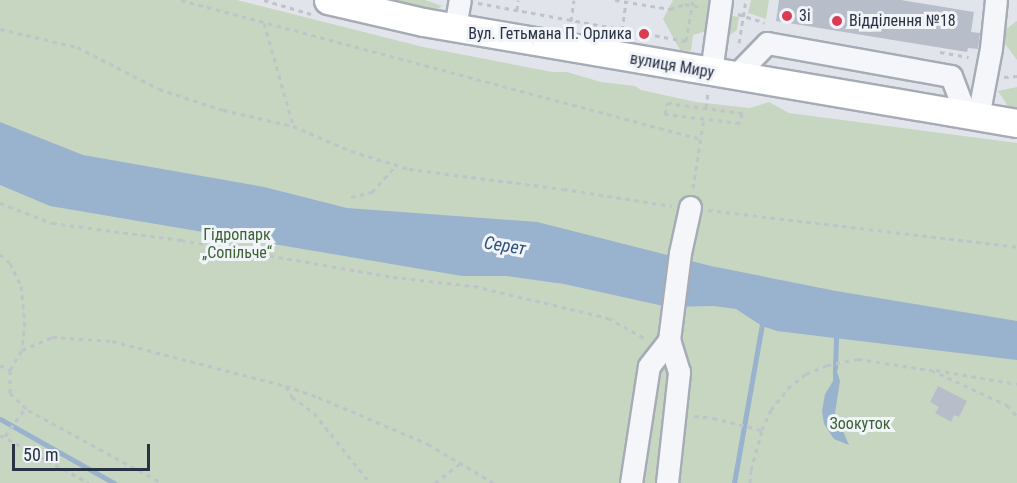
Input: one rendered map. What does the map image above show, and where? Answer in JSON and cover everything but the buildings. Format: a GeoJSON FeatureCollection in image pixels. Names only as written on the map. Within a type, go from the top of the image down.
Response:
{"type":"FeatureCollection","features":[{"type":"Feature","properties":{"kind":"main road","name":"вулиця Миру"},"geometry":{"type":"LineString","coordinates":[[328,0],[455,27],[1017,123]]}},
{"type":"Feature","properties":{"kind":"street"},"geometry":{"type":"LineString","coordinates":[[972,116],[991,48],[995,0]]}},
{"type":"Feature","properties":{"kind":"street"},"geometry":{"type":"LineString","coordinates":[[455,27],[466,1]]}},
{"type":"Feature","properties":{"kind":"street"},"geometry":{"type":"LineString","coordinates":[[720,5],[723,74]]}},
{"type":"Feature","properties":{"kind":"street"},"geometry":{"type":"LineString","coordinates":[[723,74],[767,43],[951,76],[972,116]]}},
{"type":"Feature","properties":{"kind":"street"},"geometry":{"type":"LineString","coordinates":[[667,483],[679,372],[669,340],[680,253],[690,207]]}},
{"type":"Feature","properties":{"kind":"street"},"geometry":{"type":"LineString","coordinates":[[632,483],[649,366],[669,340]]}},
{"type":"Feature","properties":{"kind":"street"},"geometry":{"type":"LineString","coordinates":[[643,409],[676,414]]}},
{"type":"Feature","properties":{"kind":"path"},"geometry":{"type":"LineString","coordinates":[[181,0],[701,139]]}},
{"type":"Feature","properties":{"kind":"path"},"geometry":{"type":"LineString","coordinates":[[517,11],[518,0]]}},
{"type":"Feature","properties":{"kind":"path"},"geometry":{"type":"LineString","coordinates":[[571,21],[574,0]]}},
{"type":"Feature","properties":{"kind":"path"},"geometry":{"type":"LineString","coordinates":[[615,0],[670,9],[686,4],[692,6],[720,5],[766,23]]}},
{"type":"Feature","properties":{"kind":"path"},"geometry":{"type":"LineString","coordinates":[[466,1],[686,41],[693,0]]}},
{"type":"Feature","properties":{"kind":"path"},"geometry":{"type":"LineString","coordinates":[[622,30],[626,2]]}},
{"type":"Feature","properties":{"kind":"path"},"geometry":{"type":"LineString","coordinates":[[264,23],[293,126]]}},
{"type":"Feature","properties":{"kind":"path"},"geometry":{"type":"LineString","coordinates":[[0,29],[77,47],[159,89],[223,110],[293,126],[351,152],[396,165],[475,179],[1017,247]]}},
{"type":"Feature","properties":{"kind":"path"},"geometry":{"type":"LineString","coordinates":[[667,103],[742,113],[740,123],[704,118],[665,114],[667,103]]}},
{"type":"Feature","properties":{"kind":"path"},"geometry":{"type":"LineString","coordinates":[[690,207],[704,118]]}},
{"type":"Feature","properties":{"kind":"path"},"geometry":{"type":"LineString","coordinates":[[351,197],[372,192],[396,165]]}},
{"type":"Feature","properties":{"kind":"path"},"geometry":{"type":"LineString","coordinates":[[0,203],[52,223],[181,240],[393,277],[474,286],[608,318],[656,344],[669,340]]}},
{"type":"Feature","properties":{"kind":"path"},"geometry":{"type":"LineString","coordinates":[[0,254],[10,263],[21,286],[25,322],[22,350],[10,369],[10,393],[25,408],[162,483]]}},
{"type":"Feature","properties":{"kind":"path"},"geometry":{"type":"LineString","coordinates":[[22,350],[52,337],[112,341],[286,386],[428,444],[462,462],[494,483]]}},
{"type":"Feature","properties":{"kind":"path"},"geometry":{"type":"LineString","coordinates":[[750,483],[751,470],[762,430],[771,410],[788,388],[806,374],[830,364],[858,359],[1017,384]]}},
{"type":"Feature","properties":{"kind":"path"},"geometry":{"type":"LineString","coordinates":[[0,364],[10,369]]}},
{"type":"Feature","properties":{"kind":"path"},"geometry":{"type":"LineString","coordinates":[[931,370],[1007,405],[1017,416]]}},
{"type":"Feature","properties":{"kind":"path"},"geometry":{"type":"LineString","coordinates":[[286,386],[292,397],[314,413],[370,483]]}},
{"type":"Feature","properties":{"kind":"path"},"geometry":{"type":"LineString","coordinates":[[5,436],[25,408]]}},
{"type":"Feature","properties":{"kind":"path"},"geometry":{"type":"LineString","coordinates":[[697,416],[762,430]]}},
{"type":"Feature","properties":{"kind":"path"},"geometry":{"type":"LineString","coordinates":[[0,435],[89,483]]}},
{"type":"Feature","properties":{"kind":"path"},"geometry":{"type":"LineString","coordinates":[[435,483],[462,462]]}},
{"type":"Feature","properties":{"kind":"green space","name":"Гідропарк „Сопільче“"},"geometry":{"type":"Polygon","coordinates":[[[0,0],[237,0],[423,47],[552,72],[567,72],[601,82],[635,86],[641,90],[696,102],[750,108],[769,102],[789,113],[1017,143],[1017,483],[0,483],[0,0]]]}},
{"type":"Feature","properties":{"kind":"green space"},"geometry":{"type":"Polygon","coordinates":[[[383,0],[425,0],[442,6],[434,12],[383,0]]]}},
{"type":"Feature","properties":{"kind":"green space"},"geometry":{"type":"Polygon","coordinates":[[[673,0],[728,0],[732,16],[739,17],[737,30],[730,35],[703,32],[693,35],[691,51],[680,50],[663,19],[673,0]]]}},
{"type":"Feature","properties":{"kind":"green space"},"geometry":{"type":"Polygon","coordinates":[[[751,0],[769,0],[766,19],[748,13],[751,0]]]}},
{"type":"Feature","properties":{"kind":"green space"},"geometry":{"type":"Polygon","coordinates":[[[1017,21],[1017,60],[1003,41],[1006,29],[1017,21]]]}},
{"type":"Feature","properties":{"kind":"green space"},"geometry":{"type":"Polygon","coordinates":[[[1017,87],[1017,108],[1009,108],[998,91],[1017,87]]]}},
{"type":"Feature","properties":{"kind":"water","name":"Серет"},"geometry":{"type":"Polygon","coordinates":[[[0,122],[83,155],[264,187],[347,208],[537,222],[711,266],[836,291],[1017,321],[1017,360],[777,331],[762,326],[736,309],[714,306],[668,307],[564,284],[507,276],[462,276],[50,206],[0,185],[0,122]]]}},
{"type":"Feature","properties":{"kind":"water"},"geometry":{"type":"Polygon","coordinates":[[[836,368],[840,381],[835,413],[849,445],[834,439],[824,424],[822,411],[825,394],[833,381],[833,369],[836,368]]]}},
{"type":"Feature","properties":{"kind":"waterway"},"geometry":{"type":"LineString","coordinates":[[734,483],[763,319]]}},
{"type":"Feature","properties":{"kind":"waterway"},"geometry":{"type":"LineString","coordinates":[[835,368],[836,331]]}},
{"type":"Feature","properties":{"kind":"waterway"},"geometry":{"type":"LineString","coordinates":[[0,419],[114,483]]}},
{"type":"Feature","properties":{"kind":"place","name":"3і"},"geometry":{"type":"Point","coordinates":[787,16]}},
{"type":"Feature","properties":{"kind":"place","name":"Відділення №18"},"geometry":{"type":"Point","coordinates":[837,21]}},
{"type":"Feature","properties":{"kind":"place","name":"Вул. Гетьмана П. Орлика"},"geometry":{"type":"Point","coordinates":[644,34]}},
{"type":"Feature","properties":{"kind":"park label","name":"Зоокуток"},"geometry":{"type":"Point","coordinates":[860,424]}}]}
